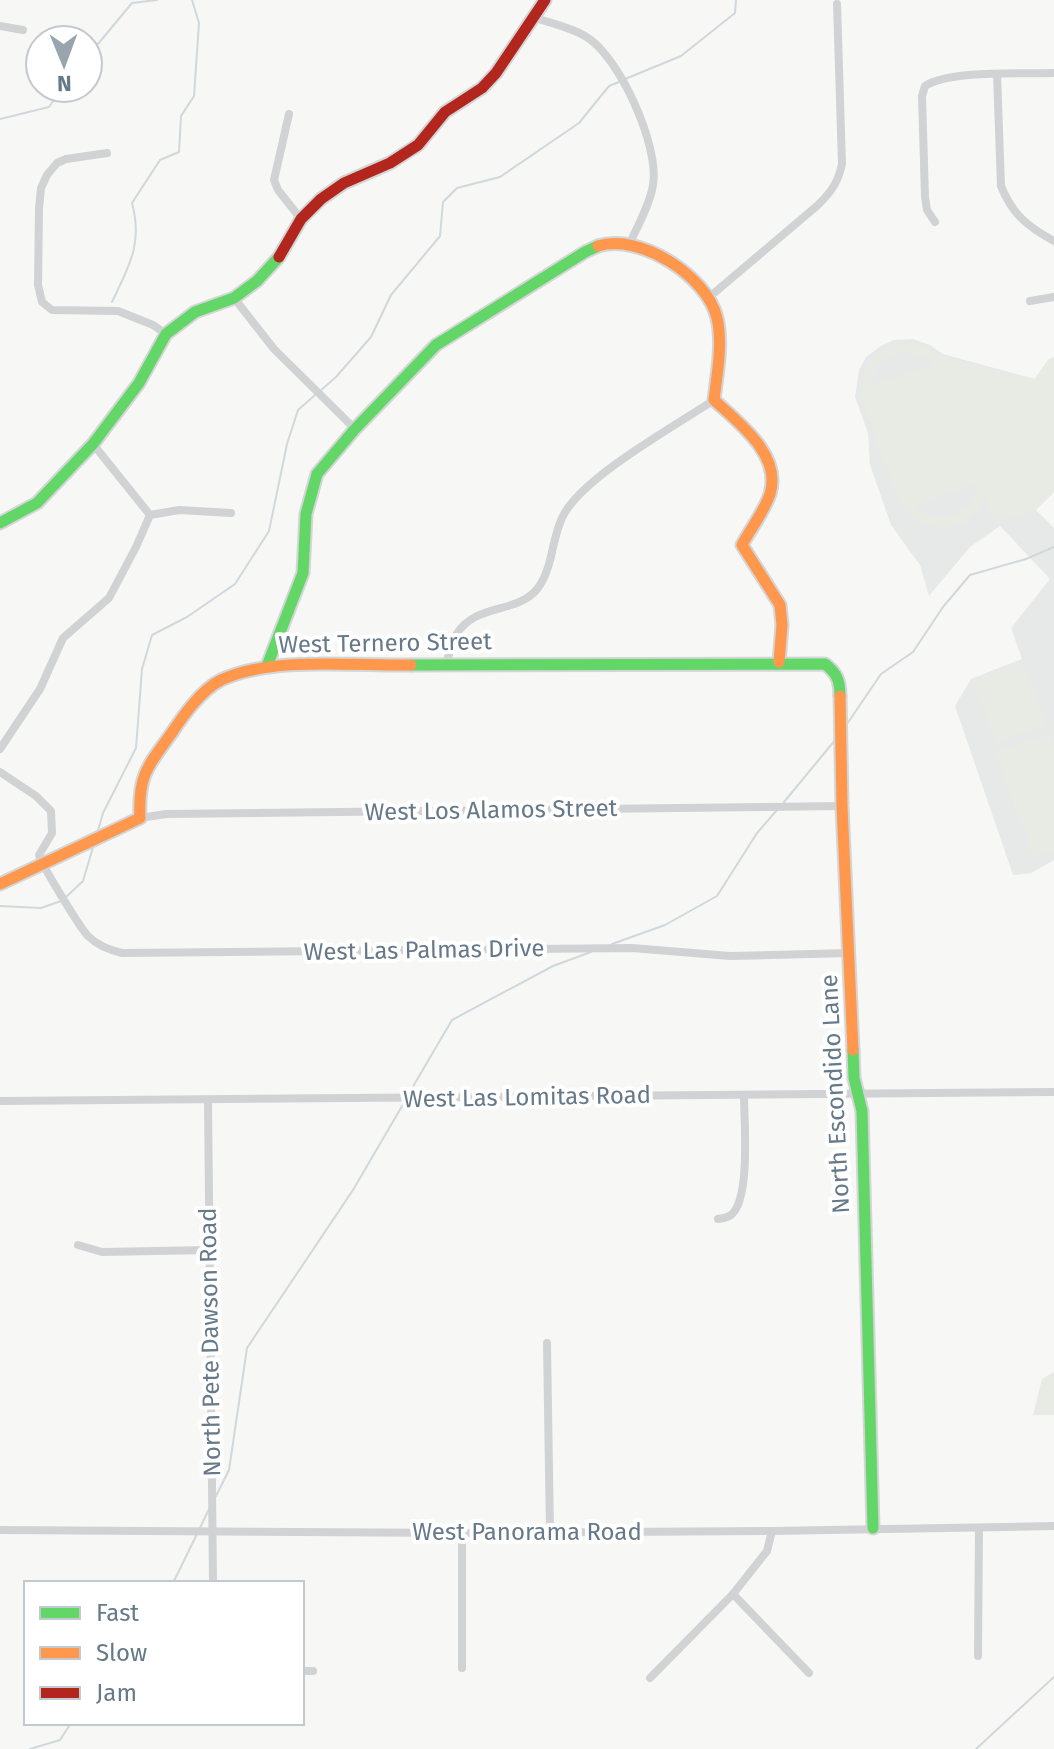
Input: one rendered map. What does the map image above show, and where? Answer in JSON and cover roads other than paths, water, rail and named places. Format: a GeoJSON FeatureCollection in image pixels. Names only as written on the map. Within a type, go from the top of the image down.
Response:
{"type":"FeatureCollection","features":[{"type":"Feature","properties":{"kind":"street"},"geometry":{"type":"LineString","coordinates":[[0,523],[37,503],[93,444],[139,383],[166,334],[195,312],[234,298],[274,265],[301,219],[321,199],[344,183],[390,163],[418,145],[445,112],[482,88],[496,73],[545,0]]}},
{"type":"Feature","properties":{"kind":"street"},"geometry":{"type":"LineString","coordinates":[[708,301],[818,205],[839,179],[842,164],[837,4]]}},
{"type":"Feature","properties":{"kind":"street"},"geometry":{"type":"LineString","coordinates":[[533,17],[586,36],[599,48],[637,109],[650,142],[653,186],[630,243]]}},
{"type":"Feature","properties":{"kind":"street"},"geometry":{"type":"LineString","coordinates":[[0,26],[23,30]]}},
{"type":"Feature","properties":{"kind":"street"},"geometry":{"type":"LineString","coordinates":[[935,222],[927,210],[925,197],[923,83],[968,75],[1054,73]]}},
{"type":"Feature","properties":{"kind":"street"},"geometry":{"type":"LineString","coordinates":[[997,74],[1001,186],[1018,216],[1031,229],[1054,241]]}},
{"type":"Feature","properties":{"kind":"street"},"geometry":{"type":"LineString","coordinates":[[289,114],[274,180],[278,190],[301,219]]}},
{"type":"Feature","properties":{"kind":"street"},"geometry":{"type":"LineString","coordinates":[[107,153],[57,163],[41,188],[38,285],[42,302],[52,310],[118,311],[166,334]]}},
{"type":"Feature","properties":{"kind":"street"},"geometry":{"type":"LineString","coordinates":[[267,666],[303,573],[306,514],[317,474],[355,429],[436,345],[585,252],[608,243],[630,243],[679,268],[716,312],[714,400],[765,455],[772,475],[771,491],[742,545],[781,608],[779,662]]}},
{"type":"Feature","properties":{"kind":"street"},"geometry":{"type":"LineString","coordinates":[[1030,301],[1054,297]]}},
{"type":"Feature","properties":{"kind":"street"},"geometry":{"type":"LineString","coordinates":[[234,298],[274,349],[355,429]]}},
{"type":"Feature","properties":{"kind":"street"},"geometry":{"type":"LineString","coordinates":[[446,664],[457,634],[480,613],[522,602],[538,589],[549,568],[555,535],[565,512],[581,494],[613,466],[714,400]]}},
{"type":"Feature","properties":{"kind":"street"},"geometry":{"type":"LineString","coordinates":[[93,444],[150,515]]}},
{"type":"Feature","properties":{"kind":"street"},"geometry":{"type":"LineString","coordinates":[[150,515],[179,510],[231,513]]}},
{"type":"Feature","properties":{"kind":"street"},"geometry":{"type":"LineString","coordinates":[[0,749],[40,689],[63,638],[109,598],[150,515]]}},
{"type":"Feature","properties":{"kind":"street","name":"West Ternero Street"},"geometry":{"type":"LineString","coordinates":[[140,818],[139,791],[146,769],[187,711],[219,681],[267,666],[825,664]]}},
{"type":"Feature","properties":{"kind":"street","name":"North Escondido Lane"},"geometry":{"type":"LineString","coordinates":[[825,664],[835,671],[840,685],[854,1078],[862,1111],[873,1528]]}},
{"type":"Feature","properties":{"kind":"street"},"geometry":{"type":"LineString","coordinates":[[0,772],[36,796],[51,811],[52,833],[39,855],[42,865]]}},
{"type":"Feature","properties":{"kind":"street","name":"West Los Alamos Street"},"geometry":{"type":"LineString","coordinates":[[140,818],[166,814],[842,806]]}},
{"type":"Feature","properties":{"kind":"street"},"geometry":{"type":"LineString","coordinates":[[0,884],[140,818]]}},
{"type":"Feature","properties":{"kind":"street","name":"West Las Palmas Drive"},"geometry":{"type":"LineString","coordinates":[[42,865],[88,936],[98,944],[122,953],[619,948],[730,956],[849,953]]}},
{"type":"Feature","properties":{"kind":"street","name":"West Las Lomitas Road"},"geometry":{"type":"LineString","coordinates":[[0,1101],[1054,1092]]}},
{"type":"Feature","properties":{"kind":"street"},"geometry":{"type":"LineString","coordinates":[[718,1219],[731,1215],[737,1207],[744,1180],[744,1095]]}},
{"type":"Feature","properties":{"kind":"street","name":"North Pete Dawson Road"},"geometry":{"type":"LineString","coordinates":[[208,1101],[213,1581]]}},
{"type":"Feature","properties":{"kind":"street"},"geometry":{"type":"LineString","coordinates":[[78,1245],[102,1252],[210,1250]]}},
{"type":"Feature","properties":{"kind":"street"},"geometry":{"type":"LineString","coordinates":[[547,1343],[550,1533]]}},
{"type":"Feature","properties":{"kind":"street","name":"West Panorama Road"},"geometry":{"type":"LineString","coordinates":[[0,1530],[550,1533],[1054,1526]]}},
{"type":"Feature","properties":{"kind":"street"},"geometry":{"type":"LineString","coordinates":[[978,1656],[979,1528]]}},
{"type":"Feature","properties":{"kind":"street"},"geometry":{"type":"LineString","coordinates":[[650,1678],[733,1594],[767,1551],[772,1531]]}},
{"type":"Feature","properties":{"kind":"street"},"geometry":{"type":"LineString","coordinates":[[462,1533],[462,1668]]}},
{"type":"Feature","properties":{"kind":"street"},"geometry":{"type":"LineString","coordinates":[[733,1594],[809,1673]]}},
{"type":"Feature","properties":{"kind":"street"},"geometry":{"type":"LineString","coordinates":[[304,1671],[313,1671]]}},
{"type":"Feature","properties":{"kind":"waterway"},"geometry":{"type":"LineString","coordinates":[[104,37],[132,3],[157,0]]}},
{"type":"Feature","properties":{"kind":"waterway"},"geometry":{"type":"LineString","coordinates":[[112,302],[129,266],[135,243],[132,203],[160,160],[179,152],[181,116],[194,96],[199,23],[192,0]]}},
{"type":"Feature","properties":{"kind":"waterway"},"geometry":{"type":"LineString","coordinates":[[625,79],[681,56],[735,13],[736,0]]}},
{"type":"Feature","properties":{"kind":"waterway"},"geometry":{"type":"LineString","coordinates":[[320,391],[371,337],[391,295],[440,236],[443,202],[457,188],[500,177],[579,123],[609,86],[619,82]]}},
{"type":"Feature","properties":{"kind":"waterway"},"geometry":{"type":"LineString","coordinates":[[0,119],[51,104]]}},
{"type":"Feature","properties":{"kind":"waterway"},"geometry":{"type":"LineString","coordinates":[[97,834],[103,813],[136,748],[142,669],[152,635],[187,617],[235,584],[269,531],[287,444],[298,410],[315,395]]}},
{"type":"Feature","properties":{"kind":"waterway"},"geometry":{"type":"LineString","coordinates":[[847,724],[881,674],[913,652],[943,607],[970,575],[1026,559],[1054,547]]}},
{"type":"Feature","properties":{"kind":"waterway"},"geometry":{"type":"LineString","coordinates":[[784,802],[836,739]]}},
{"type":"Feature","properties":{"kind":"waterway"},"geometry":{"type":"LineString","coordinates":[[612,944],[665,925],[717,896],[757,833],[777,810]]}},
{"type":"Feature","properties":{"kind":"waterway"},"geometry":{"type":"LineString","coordinates":[[66,897],[83,881],[94,844]]}},
{"type":"Feature","properties":{"kind":"waterway"},"geometry":{"type":"LineString","coordinates":[[0,906],[41,908],[61,901]]}},
{"type":"Feature","properties":{"kind":"waterway"},"geometry":{"type":"LineString","coordinates":[[408,1095],[452,1020],[553,966],[591,952]]}},
{"type":"Feature","properties":{"kind":"waterway"},"geometry":{"type":"LineString","coordinates":[[216,1496],[229,1470],[247,1348],[353,1190],[405,1101]]}},
{"type":"Feature","properties":{"kind":"waterway"},"geometry":{"type":"LineString","coordinates":[[200,1528],[209,1509]]}},
{"type":"Feature","properties":{"kind":"waterway"},"geometry":{"type":"LineString","coordinates":[[174,1581],[197,1534]]}},
{"type":"Feature","properties":{"kind":"waterway"},"geometry":{"type":"LineString","coordinates":[[976,1749],[1054,1677]]}},
{"type":"Feature","properties":{"kind":"waterway"},"geometry":{"type":"LineString","coordinates":[[30,1749],[60,1740],[70,1725]]}}]}
